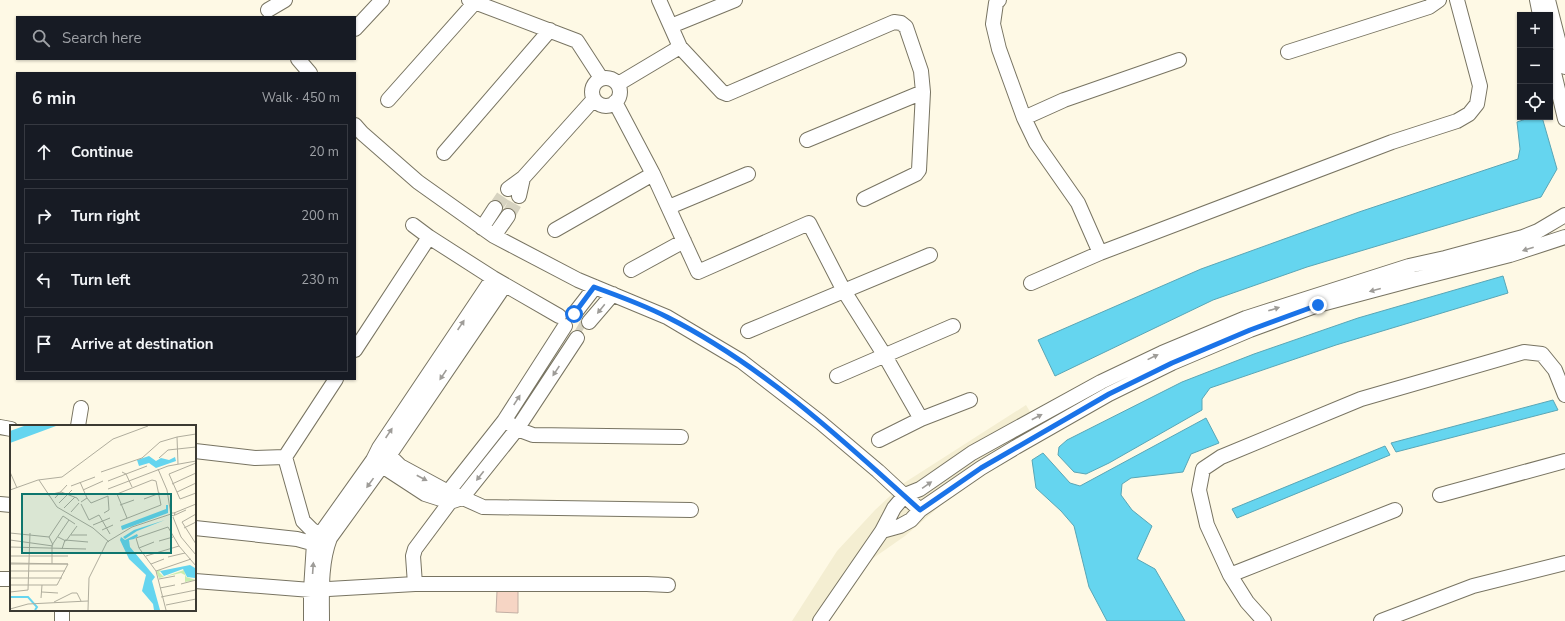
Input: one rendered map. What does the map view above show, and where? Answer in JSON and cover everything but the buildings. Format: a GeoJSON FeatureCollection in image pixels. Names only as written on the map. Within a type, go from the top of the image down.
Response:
{"type":"FeatureCollection","features":[{"type":"Feature","properties":{"kind":"street"},"geometry":{"type":"LineString","coordinates":[[267,9],[285,0]]}},
{"type":"Feature","properties":{"kind":"street"},"geometry":{"type":"LineString","coordinates":[[356,28],[382,0]]}},
{"type":"Feature","properties":{"kind":"street"},"geometry":{"type":"LineString","coordinates":[[660,0],[680,47],[722,92],[728,94],[894,22],[901,23],[906,27],[921,71],[923,92],[919,170],[916,174],[864,199]]}},
{"type":"Feature","properties":{"kind":"street"},"geometry":{"type":"LineString","coordinates":[[671,26],[735,0]]}},
{"type":"Feature","properties":{"kind":"street"},"geometry":{"type":"LineString","coordinates":[[1000,0],[996,3],[993,24],[999,50],[1024,118],[1036,143],[1078,202],[1100,253]]}},
{"type":"Feature","properties":{"kind":"street"},"geometry":{"type":"LineString","coordinates":[[1288,52],[1430,8],[1440,0]]}},
{"type":"Feature","properties":{"kind":"street"},"geometry":{"type":"LineString","coordinates":[[1031,283],[1100,253],[1392,142],[1457,121],[1469,114],[1477,104],[1480,86],[1457,0]]}},
{"type":"Feature","properties":{"kind":"street"},"geometry":{"type":"LineString","coordinates":[[1537,0],[1539,12]]}},
{"type":"Feature","properties":{"kind":"street"},"geometry":{"type":"LineString","coordinates":[[1548,0],[1565,67]]}},
{"type":"Feature","properties":{"kind":"street"},"geometry":{"type":"LineString","coordinates":[[388,100],[474,1],[577,41],[601,78]]}},
{"type":"Feature","properties":{"kind":"street"},"geometry":{"type":"LineString","coordinates":[[444,153],[550,30]]}},
{"type":"Feature","properties":{"kind":"street"},"geometry":{"type":"LineString","coordinates":[[622,82],[610,78],[601,78],[593,85],[592,94],[594,99],[601,105],[611,105],[620,94],[622,82],[680,47]]}},
{"type":"Feature","properties":{"kind":"street"},"geometry":{"type":"LineString","coordinates":[[299,60],[309,72]]}},
{"type":"Feature","properties":{"kind":"street"},"geometry":{"type":"LineString","coordinates":[[1024,118],[1064,100],[1179,60]]}},
{"type":"Feature","properties":{"kind":"street"},"geometry":{"type":"LineString","coordinates":[[1553,69],[1565,119]]}},
{"type":"Feature","properties":{"kind":"street"},"geometry":{"type":"LineString","coordinates":[[807,140],[923,92]]}},
{"type":"Feature","properties":{"kind":"street"},"geometry":{"type":"LineString","coordinates":[[514,192],[523,178],[594,99]]}},
{"type":"Feature","properties":{"kind":"street"},"geometry":{"type":"LineString","coordinates":[[615,102],[653,174],[698,272],[809,223],[844,291],[885,356],[921,419]]}},
{"type":"Feature","properties":{"kind":"street"},"geometry":{"type":"LineString","coordinates":[[356,125],[362,133],[418,182],[494,236],[578,280],[667,317],[741,361],[820,422],[905,495],[920,510]]}},
{"type":"Feature","properties":{"kind":"street"},"geometry":{"type":"LineString","coordinates":[[555,230],[653,174]]}},
{"type":"Feature","properties":{"kind":"street"},"geometry":{"type":"LineString","coordinates":[[668,207],[748,174]]}},
{"type":"Feature","properties":{"kind":"street"},"geometry":{"type":"LineString","coordinates":[[482,228],[495,208]]}},
{"type":"Feature","properties":{"kind":"street"},"geometry":{"type":"LineString","coordinates":[[820,621],[882,531],[894,508],[905,495],[920,489],[972,454],[1101,382],[1169,350],[1246,318],[1409,266],[1523,237],[1538,232],[1565,215]]}},
{"type":"Feature","properties":{"kind":"street"},"geometry":{"type":"LineString","coordinates":[[494,236],[508,216]]}},
{"type":"Feature","properties":{"kind":"street"},"geometry":{"type":"LineString","coordinates":[[414,225],[429,237],[562,321],[504,421],[453,497],[415,549],[415,584]]}},
{"type":"Feature","properties":{"kind":"street"},"geometry":{"type":"LineString","coordinates":[[356,348],[429,237]]}},
{"type":"Feature","properties":{"kind":"street"},"geometry":{"type":"LineString","coordinates":[[882,531],[900,526],[911,520],[920,510],[981,468],[1016,447],[1109,394],[1172,363],[1250,330],[1318,305],[1510,254],[1565,237]]}},
{"type":"Feature","properties":{"kind":"street"},"geometry":{"type":"LineString","coordinates":[[631,270],[684,241]]}},
{"type":"Feature","properties":{"kind":"street"},"geometry":{"type":"LineString","coordinates":[[748,331],[930,254]]}},
{"type":"Feature","properties":{"kind":"street"},"geometry":{"type":"LineString","coordinates":[[1409,266],[1407,274],[1412,280]]}},
{"type":"Feature","properties":{"kind":"street"},"geometry":{"type":"LineString","coordinates":[[311,621],[322,541],[381,457],[499,282]]}},
{"type":"Feature","properties":{"kind":"street"},"geometry":{"type":"LineString","coordinates":[[574,314],[594,287]]}},
{"type":"Feature","properties":{"kind":"street"},"geometry":{"type":"LineString","coordinates":[[589,322],[613,294]]}},
{"type":"Feature","properties":{"kind":"street"},"geometry":{"type":"LineString","coordinates":[[837,376],[953,326]]}},
{"type":"Feature","properties":{"kind":"street"},"geometry":{"type":"LineString","coordinates":[[453,497],[517,429],[577,338]]}},
{"type":"Feature","properties":{"kind":"street"},"geometry":{"type":"LineString","coordinates":[[1264,621],[1247,602],[1230,575],[1207,525],[1199,490],[1203,469],[1221,456],[1361,399],[1524,352],[1542,354],[1555,370],[1565,395]]}},
{"type":"Feature","properties":{"kind":"street"},"geometry":{"type":"LineString","coordinates":[[322,541],[304,521],[285,457],[335,380]]}},
{"type":"Feature","properties":{"kind":"street"},"geometry":{"type":"LineString","coordinates":[[879,440],[921,419],[970,400]]}},
{"type":"Feature","properties":{"kind":"street"},"geometry":{"type":"LineString","coordinates":[[78,425],[81,408]]}},
{"type":"Feature","properties":{"kind":"street"},"geometry":{"type":"LineString","coordinates":[[504,421],[517,429],[533,434],[681,437]]}},
{"type":"Feature","properties":{"kind":"street"},"geometry":{"type":"LineString","coordinates":[[0,427],[10,429]]}},
{"type":"Feature","properties":{"kind":"street"},"geometry":{"type":"LineString","coordinates":[[1010,432],[1007,437],[1008,440],[1016,447]]}},
{"type":"Feature","properties":{"kind":"street"},"geometry":{"type":"LineString","coordinates":[[196,451],[265,458],[285,457]]}},
{"type":"Feature","properties":{"kind":"street"},"geometry":{"type":"LineString","coordinates":[[381,457],[400,466],[453,497],[483,507],[691,510]]}},
{"type":"Feature","properties":{"kind":"street"},"geometry":{"type":"LineString","coordinates":[[1440,495],[1565,461]]}},
{"type":"Feature","properties":{"kind":"street"},"geometry":{"type":"LineString","coordinates":[[0,504],[10,505]]}},
{"type":"Feature","properties":{"kind":"street"},"geometry":{"type":"LineString","coordinates":[[1230,575],[1395,510]]}},
{"type":"Feature","properties":{"kind":"street"},"geometry":{"type":"LineString","coordinates":[[196,528],[322,541]]}},
{"type":"Feature","properties":{"kind":"street"},"geometry":{"type":"LineString","coordinates":[[1381,621],[1473,586],[1565,563]]}},
{"type":"Feature","properties":{"kind":"street"},"geometry":{"type":"LineString","coordinates":[[196,581],[316,590],[415,584],[668,585]]}},
{"type":"Feature","properties":{"kind":"street"},"geometry":{"type":"LineString","coordinates":[[316,590],[322,621]]}},
{"type":"Feature","properties":{"kind":"shaded area"},"geometry":{"type":"Polygon","coordinates":[[[1026,405],[1044,435],[975,476],[905,536],[859,568],[826,621],[792,621],[837,551],[875,510],[904,483],[1026,405]]]}},
{"type":"Feature","properties":{"kind":"water"},"geometry":{"type":"Polygon","coordinates":[[[1523,120],[1543,120],[1557,169],[1541,197],[1307,267],[1213,300],[1055,376],[1038,340],[1201,269],[1359,212],[1518,159],[1520,149],[1517,122],[1523,120]]]}},
{"type":"Feature","properties":{"kind":"water"},"geometry":{"type":"Polygon","coordinates":[[[1503,276],[1508,293],[1336,345],[1210,388],[1202,399],[1202,410],[1109,463],[1086,474],[1074,472],[1058,455],[1059,447],[1067,440],[1182,382],[1254,354],[1358,318],[1503,276]]]}},
{"type":"Feature","properties":{"kind":"water"},"geometry":{"type":"Polygon","coordinates":[[[1553,400],[1558,410],[1396,452],[1391,443],[1553,400]]]}},
{"type":"Feature","properties":{"kind":"water"},"geometry":{"type":"Polygon","coordinates":[[[1206,418],[1219,443],[1191,454],[1183,472],[1131,478],[1122,484],[1121,495],[1132,510],[1152,526],[1137,559],[1155,569],[1185,621],[1107,621],[1089,587],[1074,526],[1061,511],[1036,488],[1032,460],[1043,453],[1070,483],[1080,486],[1206,418]]]}},
{"type":"Feature","properties":{"kind":"water"},"geometry":{"type":"Polygon","coordinates":[[[1385,446],[1390,455],[1237,518],[1232,509],[1385,446]]]}},
{"type":"Feature","properties":{"kind":"tunnel"},"geometry":{"type":"LineString","coordinates":[[495,208],[508,189]]}},
{"type":"Feature","properties":{"kind":"tunnel"},"geometry":{"type":"LineString","coordinates":[[508,216],[519,196]]}},
{"type":"Feature","properties":{"kind":"tunnel"},"geometry":{"type":"LineString","coordinates":[[559,316],[583,330]]}},
{"type":"Feature","properties":{"kind":"route"},"geometry":{"type":"LineString","coordinates":[[574,314],[594,287],[667,317],[741,361],[820,422],[878,471],[920,510],[981,468],[1109,394],[1172,363],[1250,330],[1318,305]]}}]}
